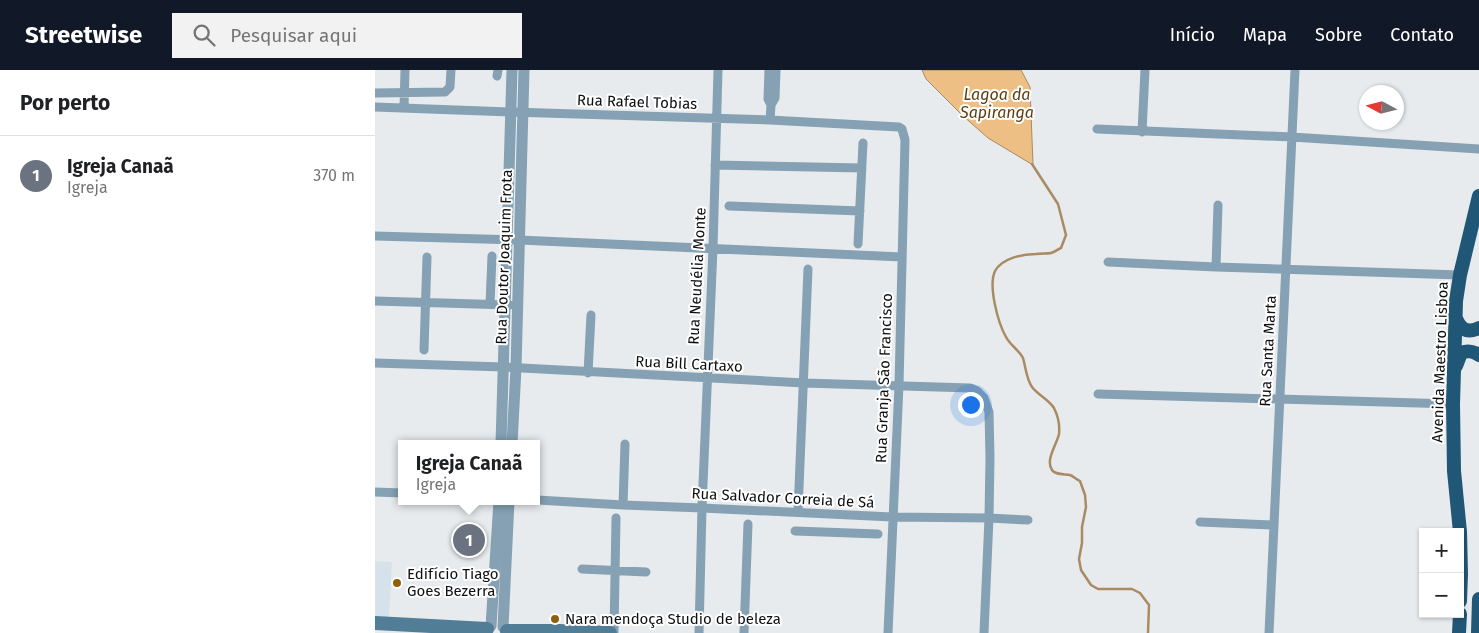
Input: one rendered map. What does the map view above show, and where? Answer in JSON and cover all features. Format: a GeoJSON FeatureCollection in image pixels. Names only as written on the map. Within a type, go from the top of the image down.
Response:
{"type":"FeatureCollection","features":[{"type":"Feature","properties":{"kind":"highway","name":"Avenida Maestro Lisboa"},"geometry":{"type":"LineString","coordinates":[[1460,528],[1454,471],[1453,383],[1455,316],[1460,275],[1479,196]]}},
{"type":"Feature","properties":{"kind":"highway"},"geometry":{"type":"LineString","coordinates":[[1455,316],[1458,324],[1464,329],[1472,331],[1479,328]]}},
{"type":"Feature","properties":{"kind":"highway"},"geometry":{"type":"LineString","coordinates":[[1453,383],[1461,353],[1468,351],[1479,355]]}},
{"type":"Feature","properties":{"kind":"highway"},"geometry":{"type":"LineString","coordinates":[[1478,633],[1479,599]]}},
{"type":"Feature","properties":{"kind":"highway"},"geometry":{"type":"LineString","coordinates":[[1459,633],[1460,618]]}},
{"type":"Feature","properties":{"kind":"main road"},"geometry":{"type":"LineString","coordinates":[[375,623],[497,630],[612,633]]}},
{"type":"Feature","properties":{"kind":"street"},"geometry":{"type":"LineString","coordinates":[[403,108],[405,70]]}},
{"type":"Feature","properties":{"kind":"street"},"geometry":{"type":"LineString","coordinates":[[375,92],[446,92],[450,87],[451,70]]}},
{"type":"Feature","properties":{"kind":"street","name":"Rua Doutor Joaquim Frota"},"geometry":{"type":"LineString","coordinates":[[512,70],[505,305],[510,368],[512,440]]}},
{"type":"Feature","properties":{"kind":"street","name":"Rua Doutor Joaquim Frota"},"geometry":{"type":"LineString","coordinates":[[501,440],[518,306],[524,70]]}},
{"type":"Feature","properties":{"kind":"street","name":"Rua Neudélia Monte"},"geometry":{"type":"LineString","coordinates":[[699,633],[701,508],[713,248],[718,70]]}},
{"type":"Feature","properties":{"kind":"street"},"geometry":{"type":"LineString","coordinates":[[769,70],[768,99],[771,105]]}},
{"type":"Feature","properties":{"kind":"street"},"geometry":{"type":"LineString","coordinates":[[770,120],[771,105],[775,98],[776,70]]}},
{"type":"Feature","properties":{"kind":"street"},"geometry":{"type":"LineString","coordinates":[[1142,132],[1145,70]]}},
{"type":"Feature","properties":{"kind":"street","name":"Rua Santa Marta"},"geometry":{"type":"LineString","coordinates":[[1269,633],[1295,70]]}},
{"type":"Feature","properties":{"kind":"street","name":"Rua Rafael Tobias"},"geometry":{"type":"LineString","coordinates":[[375,107],[770,120],[899,127]]}},
{"type":"Feature","properties":{"kind":"street","name":"Rua Granja São Francisco"},"geometry":{"type":"LineString","coordinates":[[888,633],[899,385],[905,140],[903,132],[899,127]]}},
{"type":"Feature","properties":{"kind":"street"},"geometry":{"type":"LineString","coordinates":[[1097,129],[1479,149]]}},
{"type":"Feature","properties":{"kind":"street"},"geometry":{"type":"LineString","coordinates":[[858,244],[863,143]]}},
{"type":"Feature","properties":{"kind":"street"},"geometry":{"type":"LineString","coordinates":[[715,165],[862,168]]}},
{"type":"Feature","properties":{"kind":"street"},"geometry":{"type":"LineString","coordinates":[[1216,267],[1218,205]]}},
{"type":"Feature","properties":{"kind":"street"},"geometry":{"type":"LineString","coordinates":[[729,206],[860,211]]}},
{"type":"Feature","properties":{"kind":"street"},"geometry":{"type":"LineString","coordinates":[[375,236],[519,240],[902,257]]}},
{"type":"Feature","properties":{"kind":"street"},"geometry":{"type":"LineString","coordinates":[[490,304],[492,256]]}},
{"type":"Feature","properties":{"kind":"street"},"geometry":{"type":"LineString","coordinates":[[423,350],[427,257]]}},
{"type":"Feature","properties":{"kind":"street"},"geometry":{"type":"LineString","coordinates":[[1109,262],[1460,275]]}},
{"type":"Feature","properties":{"kind":"street"},"geometry":{"type":"LineString","coordinates":[[798,512],[809,268]]}},
{"type":"Feature","properties":{"kind":"street"},"geometry":{"type":"LineString","coordinates":[[375,301],[518,306]]}},
{"type":"Feature","properties":{"kind":"street"},"geometry":{"type":"LineString","coordinates":[[588,373],[591,315]]}},
{"type":"Feature","properties":{"kind":"street","name":"Rua Bill Cartaxo"},"geometry":{"type":"LineString","coordinates":[[375,363],[804,383],[970,388],[984,398],[989,412],[989,518]]}},
{"type":"Feature","properties":{"kind":"street"},"geometry":{"type":"LineString","coordinates":[[1098,394],[1453,404]]}},
{"type":"Feature","properties":{"kind":"street"},"geometry":{"type":"LineString","coordinates":[[623,505],[625,444]]}},
{"type":"Feature","properties":{"kind":"street"},"geometry":{"type":"LineString","coordinates":[[375,492],[398,493]]}},
{"type":"Feature","properties":{"kind":"street","name":"Rua Salvador Correia de Sá"},"geometry":{"type":"LineString","coordinates":[[540,500],[892,517],[1028,520]]}},
{"type":"Feature","properties":{"kind":"street"},"geometry":{"type":"LineString","coordinates":[[497,630],[499,505]]}},
{"type":"Feature","properties":{"kind":"street"},"geometry":{"type":"LineString","coordinates":[[497,630],[509,505]]}},
{"type":"Feature","properties":{"kind":"street"},"geometry":{"type":"LineString","coordinates":[[852,515],[852,533]]}},
{"type":"Feature","properties":{"kind":"street"},"geometry":{"type":"LineString","coordinates":[[612,633],[616,518]]}},
{"type":"Feature","properties":{"kind":"street"},"geometry":{"type":"LineString","coordinates":[[984,633],[989,518]]}},
{"type":"Feature","properties":{"kind":"street"},"geometry":{"type":"LineString","coordinates":[[1200,522],[1274,525]]}},
{"type":"Feature","properties":{"kind":"street"},"geometry":{"type":"LineString","coordinates":[[744,633],[748,524]]}},
{"type":"Feature","properties":{"kind":"street"},"geometry":{"type":"LineString","coordinates":[[795,531],[878,534]]}},
{"type":"Feature","properties":{"kind":"street"},"geometry":{"type":"LineString","coordinates":[[582,569],[646,572]]}},
{"type":"Feature","properties":{"kind":"shaded area"},"geometry":{"type":"Polygon","coordinates":[[[375,561],[392,562],[389,618],[375,618],[375,561]]]}},
{"type":"Feature","properties":{"kind":"water","name":"Lagoa da Sapiranga"},"geometry":{"type":"Polygon","coordinates":[[[922,70],[1021,70],[1030,87],[1033,165],[988,138],[926,79],[922,70]]]}},
{"type":"Feature","properties":{"kind":"waterway"},"geometry":{"type":"LineString","coordinates":[[1032,164],[1058,204],[1066,235],[1061,248],[1054,252],[1019,256],[1008,260],[998,267],[993,278],[993,295],[997,314],[1006,337],[1023,358],[1030,384],[1052,405],[1057,414],[1059,434],[1050,466],[1053,472],[1070,475],[1080,481],[1085,495],[1086,507],[1079,559],[1081,570],[1091,585],[1098,589],[1132,589],[1140,593],[1149,605],[1148,633]]}},
{"type":"Feature","properties":{"kind":"place","name":"Igreja Canaã"},"geometry":{"type":"Point","coordinates":[469,540]}},
{"type":"Feature","properties":{"kind":"place","name":"Edifício Tiago Goes Bezerra"},"geometry":{"type":"Point","coordinates":[397,583]}},
{"type":"Feature","properties":{"kind":"place","name":"Nara mendoça Studio de beleza"},"geometry":{"type":"Point","coordinates":[555,619]}}]}
